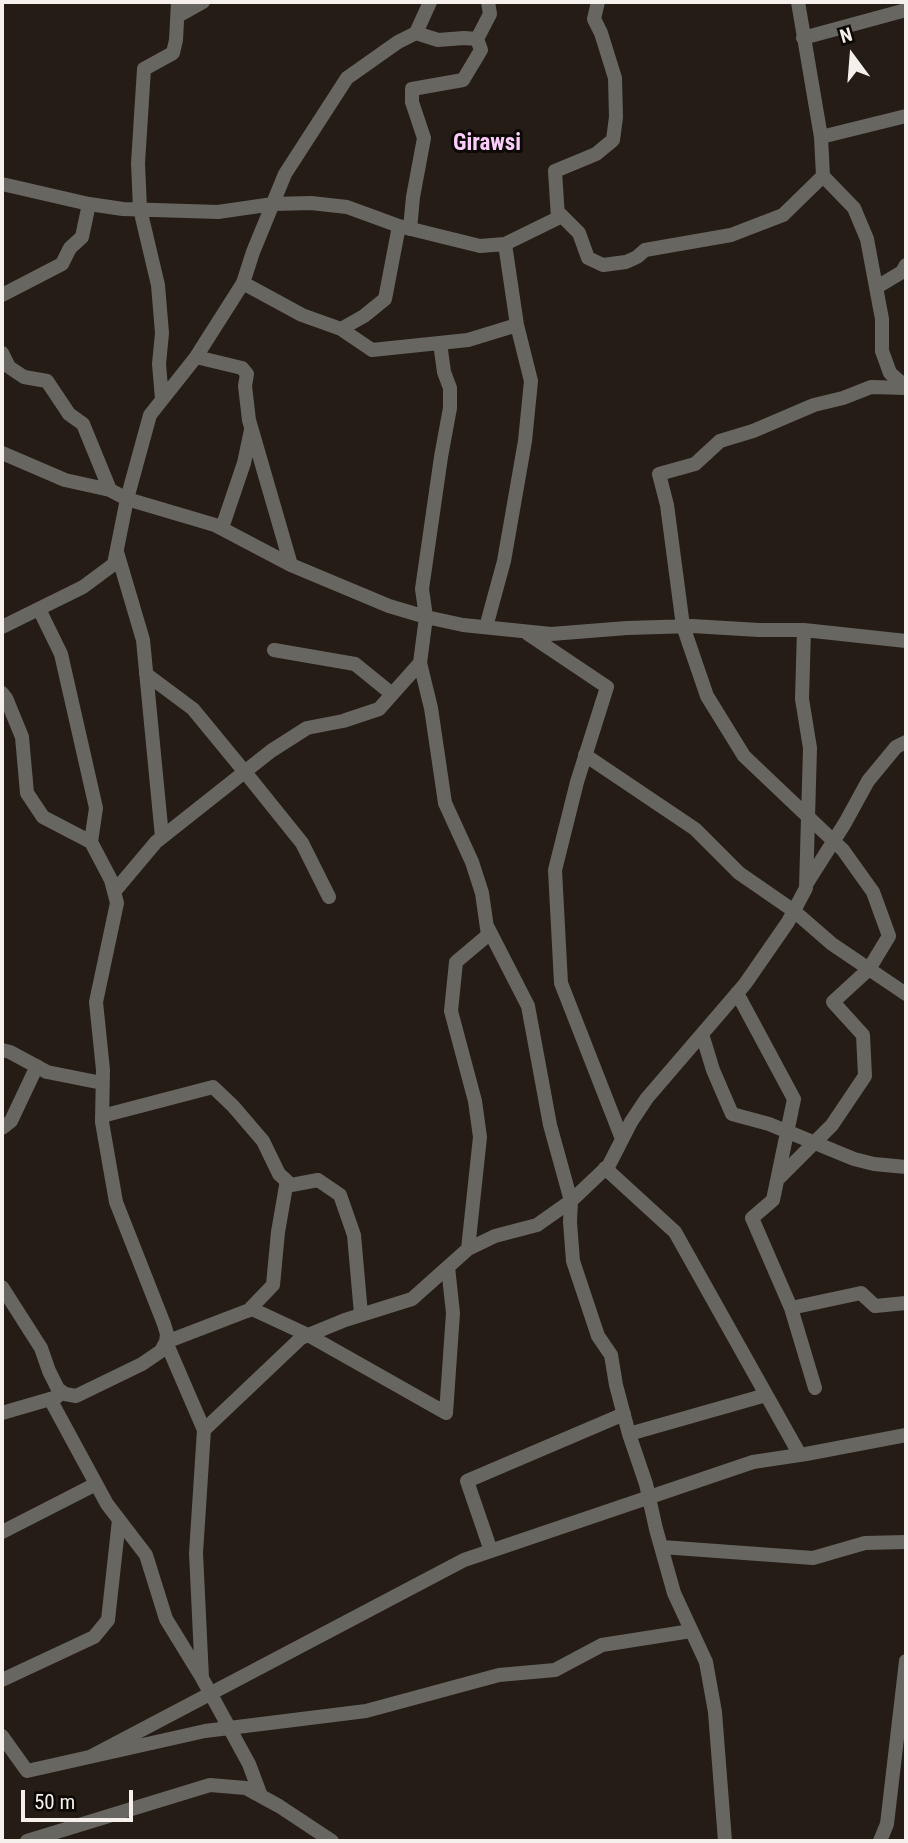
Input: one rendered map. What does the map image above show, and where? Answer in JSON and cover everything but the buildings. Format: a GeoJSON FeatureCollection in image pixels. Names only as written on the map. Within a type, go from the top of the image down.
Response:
{"type":"FeatureCollection","features":[{"type":"Feature","properties":{"kind":"street"},"geometry":{"type":"LineString","coordinates":[[162,399],[159,364],[162,332],[158,285],[140,209],[138,163],[144,69],[173,53],[178,9],[203,2]]}},
{"type":"Feature","properties":{"kind":"street"},"geometry":{"type":"LineString","coordinates":[[2,626],[83,587],[114,564],[127,499],[150,415],[197,357],[243,283],[285,174],[347,78],[416,33],[430,2]]}},
{"type":"Feature","properties":{"kind":"street"},"geometry":{"type":"LineString","coordinates":[[341,329],[364,316],[385,299],[413,197],[424,138],[412,102],[412,89],[463,80],[481,50],[477,39],[490,13],[488,2]]}},
{"type":"Feature","properties":{"kind":"street"},"geometry":{"type":"LineString","coordinates":[[2,184],[89,204],[140,209],[218,212],[273,204],[311,203],[347,207],[404,227],[480,246],[505,244],[558,218],[555,171],[596,154],[613,140],[616,117],[615,78],[594,19],[598,2]]}},
{"type":"Feature","properties":{"kind":"street"},"geometry":{"type":"LineString","coordinates":[[798,2],[821,137],[824,176],[854,208],[867,239],[882,319],[882,351],[890,373],[906,388]]}},
{"type":"Feature","properties":{"kind":"street"},"geometry":{"type":"LineString","coordinates":[[803,38],[906,10]]}},
{"type":"Feature","properties":{"kind":"street"},"geometry":{"type":"LineString","coordinates":[[416,33],[438,40],[464,37],[477,39]]}},
{"type":"Feature","properties":{"kind":"street"},"geometry":{"type":"LineString","coordinates":[[821,137],[906,116]]}},
{"type":"Feature","properties":{"kind":"street"},"geometry":{"type":"LineString","coordinates":[[559,213],[579,233],[588,258],[603,265],[626,262],[645,250],[731,235],[783,215],[824,176]]}},
{"type":"Feature","properties":{"kind":"street"},"geometry":{"type":"LineString","coordinates":[[2,295],[62,264],[70,248],[82,237],[89,204]]}},
{"type":"Feature","properties":{"kind":"street"},"geometry":{"type":"LineString","coordinates":[[486,627],[504,561],[525,441],[531,381],[517,325],[505,244]]}},
{"type":"Feature","properties":{"kind":"street"},"geometry":{"type":"LineString","coordinates":[[877,287],[902,272],[906,265]]}},
{"type":"Feature","properties":{"kind":"street"},"geometry":{"type":"LineString","coordinates":[[243,283],[302,316],[341,329],[372,350],[468,341],[517,325]]}},
{"type":"Feature","properties":{"kind":"street"},"geometry":{"type":"LineString","coordinates":[[440,343],[444,372],[450,388],[450,408],[422,589],[426,617],[420,663],[433,719],[443,794],[482,893],[488,934],[456,962],[451,1011],[475,1101],[480,1137],[468,1249]]}},
{"type":"Feature","properties":{"kind":"street"},"geometry":{"type":"LineString","coordinates":[[2,353],[9,367],[24,377],[47,381],[69,414],[83,424],[110,490]]}},
{"type":"Feature","properties":{"kind":"street"},"geometry":{"type":"LineString","coordinates":[[197,357],[242,368],[247,374],[245,386],[251,429],[291,565]]}},
{"type":"Feature","properties":{"kind":"street"},"geometry":{"type":"LineString","coordinates":[[778,1179],[832,1125],[865,1076],[863,1035],[833,1002],[869,969],[889,936],[873,892],[843,850],[744,756],[707,696],[683,626],[667,505],[659,474],[695,464],[720,441],[754,431],[814,405],[872,387],[906,388]]}},
{"type":"Feature","properties":{"kind":"street"},"geometry":{"type":"LineString","coordinates":[[222,528],[244,463],[251,429]]}},
{"type":"Feature","properties":{"kind":"street"},"geometry":{"type":"LineString","coordinates":[[2,453],[65,480],[110,490],[127,499],[222,528],[291,565],[390,606],[463,625],[551,634],[683,626],[804,630],[906,641]]}},
{"type":"Feature","properties":{"kind":"street"},"geometry":{"type":"LineString","coordinates":[[117,551],[143,640],[162,837]]}},
{"type":"Feature","properties":{"kind":"street"},"geometry":{"type":"LineString","coordinates":[[2,1413],[65,1395],[76,1396],[142,1364],[161,1351],[167,1334],[116,1202],[102,1116],[96,1002],[117,903],[91,842],[96,808],[61,654],[39,609]]}},
{"type":"Feature","properties":{"kind":"street"},"geometry":{"type":"LineString","coordinates":[[804,630],[802,699],[810,748],[807,884]]}},
{"type":"Feature","properties":{"kind":"street"},"geometry":{"type":"LineString","coordinates":[[524,631],[607,687],[585,755],[555,870],[561,983],[622,1139]]}},
{"type":"Feature","properties":{"kind":"street"},"geometry":{"type":"LineString","coordinates":[[274,650],[355,664],[392,694]]}},
{"type":"Feature","properties":{"kind":"street"},"geometry":{"type":"LineString","coordinates":[[114,891],[162,837],[244,771],[307,728],[343,721],[379,709],[420,663]]}},
{"type":"Feature","properties":{"kind":"street"},"geometry":{"type":"LineString","coordinates":[[146,674],[193,709],[244,771],[303,843],[329,897]]}},
{"type":"Feature","properties":{"kind":"street"},"geometry":{"type":"LineString","coordinates":[[2,693],[22,737],[27,793],[43,817],[91,842]]}},
{"type":"Feature","properties":{"kind":"street"},"geometry":{"type":"LineString","coordinates":[[204,1430],[300,1338],[361,1314],[412,1299],[468,1249],[495,1236],[537,1225],[571,1201],[605,1168],[647,1098],[737,993],[794,912],[807,884],[868,781],[896,747],[906,742]]}},
{"type":"Feature","properties":{"kind":"street"},"geometry":{"type":"LineString","coordinates":[[585,755],[695,829],[739,873],[794,912],[832,944],[906,995]]}},
{"type":"Feature","properties":{"kind":"street"},"geometry":{"type":"LineString","coordinates":[[487,926],[528,1006],[550,1125],[571,1201],[573,1261],[598,1336],[611,1355],[629,1434],[650,1497],[674,1594],[706,1662],[712,1691],[725,1841]]}},
{"type":"Feature","properties":{"kind":"street"},"geometry":{"type":"LineString","coordinates":[[737,993],[794,1099],[773,1200],[752,1218],[791,1308],[815,1388]]}},
{"type":"Feature","properties":{"kind":"street"},"geometry":{"type":"LineString","coordinates":[[702,1034],[713,1070],[732,1114],[769,1124],[854,1159],[906,1167]]}},
{"type":"Feature","properties":{"kind":"street"},"geometry":{"type":"LineString","coordinates":[[2,1050],[47,1072],[102,1083]]}},
{"type":"Feature","properties":{"kind":"street"},"geometry":{"type":"LineString","coordinates":[[2,1128],[10,1121],[37,1066]]}},
{"type":"Feature","properties":{"kind":"street"},"geometry":{"type":"LineString","coordinates":[[102,1116],[213,1087],[233,1105],[263,1141],[279,1174],[291,1185]]}},
{"type":"Feature","properties":{"kind":"street"},"geometry":{"type":"LineString","coordinates":[[605,1168],[675,1232],[800,1455]]}},
{"type":"Feature","properties":{"kind":"street"},"geometry":{"type":"LineString","coordinates":[[248,1311],[273,1285],[286,1186],[318,1180],[340,1195],[354,1235],[361,1314]]}},
{"type":"Feature","properties":{"kind":"street"},"geometry":{"type":"LineString","coordinates":[[166,1342],[252,1309],[308,1335],[446,1413],[453,1313],[448,1267]]}},
{"type":"Feature","properties":{"kind":"street"},"geometry":{"type":"LineString","coordinates":[[2,1287],[41,1348],[58,1389],[65,1395]]}},
{"type":"Feature","properties":{"kind":"street"},"geometry":{"type":"LineString","coordinates":[[791,1308],[861,1293],[875,1306],[906,1303]]}},
{"type":"Feature","properties":{"kind":"street"},"geometry":{"type":"LineString","coordinates":[[166,1342],[204,1430],[196,1553],[202,1678]]}},
{"type":"Feature","properties":{"kind":"street"},"geometry":{"type":"LineString","coordinates":[[629,1434],[766,1395]]}},
{"type":"Feature","properties":{"kind":"street"},"geometry":{"type":"LineString","coordinates":[[50,1399],[96,1484],[146,1555],[166,1619],[230,1728],[249,1764],[261,1796]]}},
{"type":"Feature","properties":{"kind":"street"},"geometry":{"type":"LineString","coordinates":[[491,1551],[467,1481],[624,1414]]}},
{"type":"Feature","properties":{"kind":"street"},"geometry":{"type":"LineString","coordinates":[[92,1756],[464,1560],[753,1462],[906,1435]]}},
{"type":"Feature","properties":{"kind":"street"},"geometry":{"type":"LineString","coordinates":[[2,1532],[96,1484]]}},
{"type":"Feature","properties":{"kind":"street"},"geometry":{"type":"LineString","coordinates":[[2,1680],[94,1637],[108,1620],[120,1520]]}},
{"type":"Feature","properties":{"kind":"street"},"geometry":{"type":"LineString","coordinates":[[662,1547],[813,1558],[865,1543],[906,1542]]}},
{"type":"Feature","properties":{"kind":"street"},"geometry":{"type":"LineString","coordinates":[[2,1736],[27,1771],[205,1731],[366,1711],[499,1675],[555,1671],[602,1646],[691,1631]]}},
{"type":"Feature","properties":{"kind":"street"},"geometry":{"type":"LineString","coordinates":[[883,1841],[891,1796],[906,1661]]}},
{"type":"Feature","properties":{"kind":"street"},"geometry":{"type":"LineString","coordinates":[[27,1841],[210,1785],[246,1788],[332,1841]]}},
{"type":"Feature","properties":{"kind":"district","name":"Girawsi"},"geometry":{"type":"Point","coordinates":[487,144]}}]}
